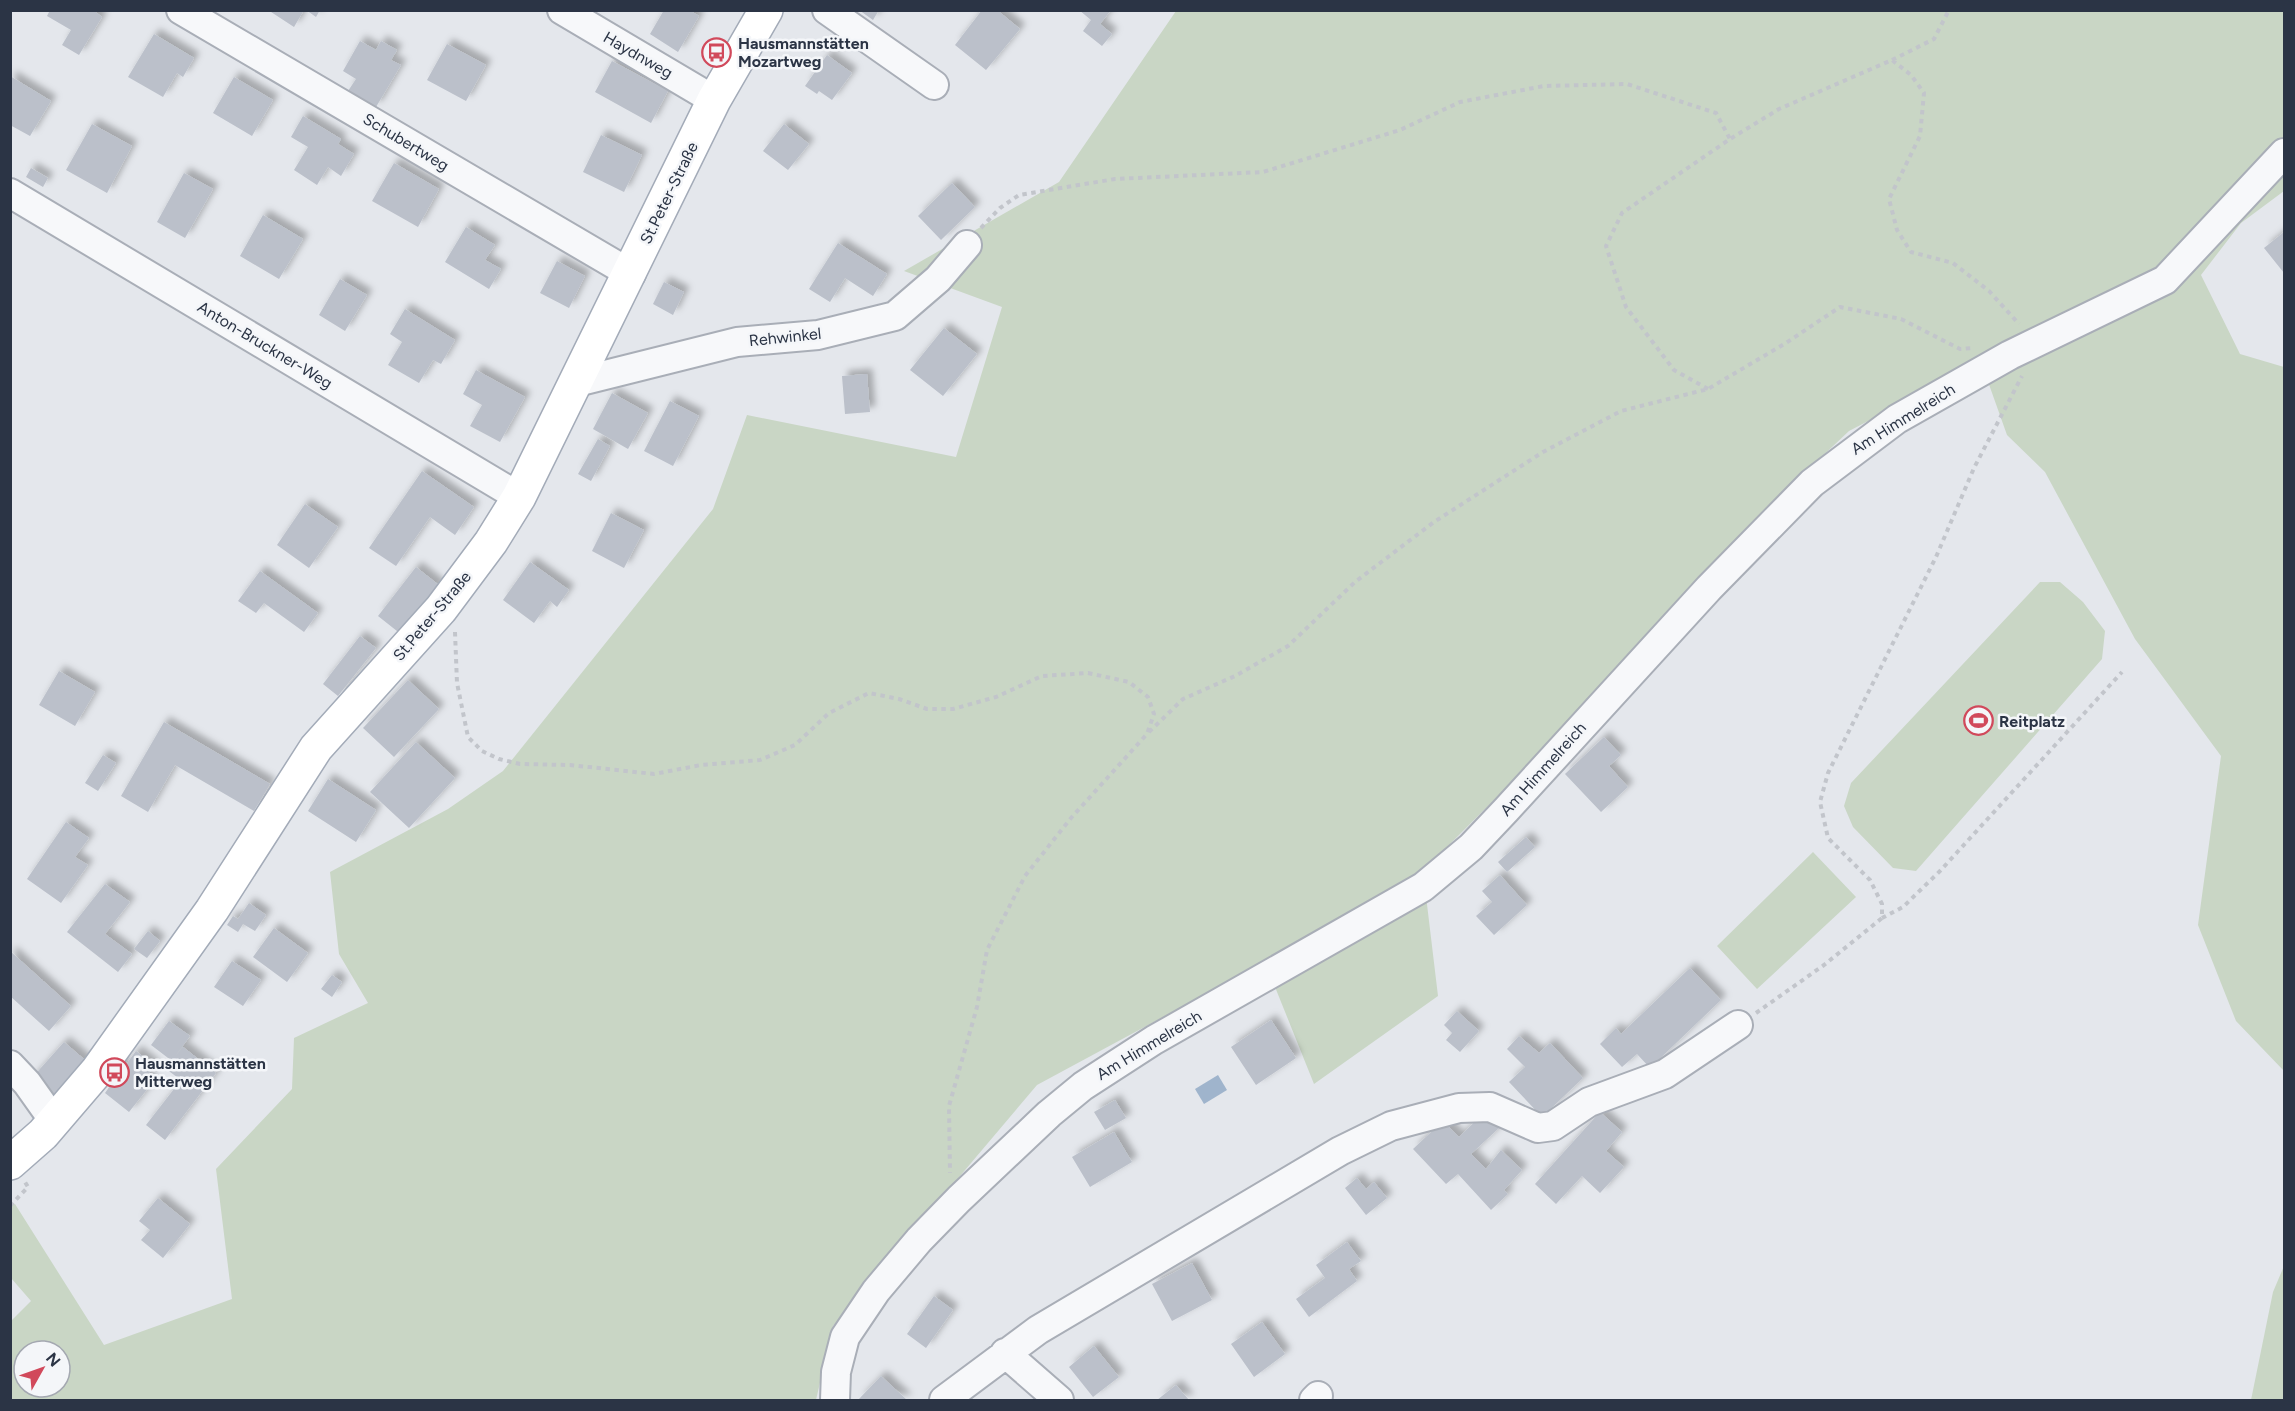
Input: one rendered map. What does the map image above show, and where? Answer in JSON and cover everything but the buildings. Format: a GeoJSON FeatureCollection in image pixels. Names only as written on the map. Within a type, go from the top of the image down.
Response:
{"type":"FeatureCollection","features":[{"type":"Feature","properties":{"kind":"main road","name":"St.Peter-Straße"},"geometry":{"type":"LineString","coordinates":[[10,1163],[54,1121],[97,1071],[212,910],[316,748],[449,598],[491,542],[519,497],[714,100],[766,10]]}},
{"type":"Feature","properties":{"kind":"street","name":"Schubertweg"},"geometry":{"type":"LineString","coordinates":[[182,10],[630,274]]}},
{"type":"Feature","properties":{"kind":"street","name":"Haydnweg"},"geometry":{"type":"LineString","coordinates":[[562,10],[714,100]]}},
{"type":"Feature","properties":{"kind":"street"},"geometry":{"type":"LineString","coordinates":[[827,10],[934,85]]}},
{"type":"Feature","properties":{"kind":"street","name":"Am Himmelreich"},"geometry":{"type":"LineString","coordinates":[[835,1401],[840,1353],[858,1315],[896,1266],[951,1207],[1049,1114],[1117,1062],[1423,887],[1450,866],[1506,810],[1709,588],[1812,483],[1897,419],[2036,342],[2165,280],[2284,153]]}},
{"type":"Feature","properties":{"kind":"street","name":"Anton-Bruckner-Weg"},"geometry":{"type":"LineString","coordinates":[[10,193],[519,497]]}},
{"type":"Feature","properties":{"kind":"street","name":"Rehwinkel"},"geometry":{"type":"LineString","coordinates":[[577,382],[737,342],[818,335],[896,316],[938,279],[967,245]]}},
{"type":"Feature","properties":{"kind":"street"},"geometry":{"type":"LineString","coordinates":[[944,1401],[1038,1330],[1299,1175],[1391,1126],[1459,1108],[1490,1107],[1538,1128],[1553,1126],[1589,1102],[1665,1074],[1738,1025]]}},
{"type":"Feature","properties":{"kind":"street"},"geometry":{"type":"LineString","coordinates":[[10,1065],[54,1121]]}},
{"type":"Feature","properties":{"kind":"street"},"geometry":{"type":"LineString","coordinates":[[1005,1353],[1059,1401]]}},
{"type":"Feature","properties":{"kind":"path"},"geometry":{"type":"LineString","coordinates":[[1708,389],[1674,370],[1626,307],[1606,246],[1622,213],[1730,139],[1779,109],[1892,60],[1934,39],[1949,10]]}},
{"type":"Feature","properties":{"kind":"path"},"geometry":{"type":"LineString","coordinates":[[1882,918],[1882,904],[1870,880],[1828,838],[1820,802],[1828,773],[1926,577],[1974,468],[2017,388],[2036,342],[1989,291],[1953,262],[1911,252],[1897,230],[1888,200],[1920,136],[1924,93],[1911,75],[1892,60]]}},
{"type":"Feature","properties":{"kind":"path"},"geometry":{"type":"LineString","coordinates":[[967,245],[1000,208],[1019,195],[1114,179],[1263,172],[1400,130],[1460,102],[1544,86],[1627,84],[1716,113],[1730,139]]}},
{"type":"Feature","properties":{"kind":"path"},"geometry":{"type":"LineString","coordinates":[[951,1207],[949,1106],[977,1007],[987,950],[1026,876],[1071,818],[1147,734],[1183,699],[1235,676],[1288,646],[1355,582],[1382,561],[1434,522],[1543,452],[1621,411],[1708,389],[1786,343],[1840,307],[1901,319],[1960,349],[1982,347]]}},
{"type":"Feature","properties":{"kind":"path"},"geometry":{"type":"LineString","coordinates":[[449,598],[457,651],[457,683],[468,737],[482,751],[499,759],[520,764],[570,765],[654,774],[701,765],[760,760],[795,745],[829,713],[869,693],[899,699],[927,709],[953,710],[996,697],[1042,676],[1088,673],[1129,682],[1148,697],[1154,714],[1147,734]]}},
{"type":"Feature","properties":{"kind":"path"},"geometry":{"type":"LineString","coordinates":[[1738,1025],[1824,964],[1882,918],[1903,907],[1940,871],[2122,672]]}},
{"type":"Feature","properties":{"kind":"green space"},"geometry":{"type":"Polygon","coordinates":[[[1176,11],[2284,11],[2284,191],[2241,223],[2201,275],[2240,354],[2284,367],[2284,1071],[2236,1021],[2198,925],[2221,756],[2135,639],[2045,472],[2007,435],[1981,362],[1849,431],[1744,530],[1608,686],[1423,871],[1438,996],[1314,1084],[1265,962],[1037,1085],[833,1326],[816,1400],[11,1400],[11,1321],[31,1301],[11,1278],[10,1206],[15,1204],[104,1345],[232,1299],[216,1169],[292,1089],[294,1038],[368,1003],[339,954],[330,872],[448,809],[503,771],[713,509],[747,415],[956,457],[1002,307],[904,271],[1059,182],[1176,11]]]}},
{"type":"Feature","properties":{"kind":"green space","name":"Reitplatz"},"geometry":{"type":"Polygon","coordinates":[[[2040,582],[2060,582],[2083,602],[2105,631],[2102,659],[1916,871],[1893,868],[1853,827],[1844,806],[1851,783],[2040,582]]]}},
{"type":"Feature","properties":{"kind":"green space"},"geometry":{"type":"Polygon","coordinates":[[[1813,852],[1856,897],[1757,989],[1717,946],[1813,852]]]}},
{"type":"Feature","properties":{"kind":"green space"},"geometry":{"type":"Polygon","coordinates":[[[2284,1266],[2284,1400],[2251,1400],[2273,1292],[2284,1266]]]}},
{"type":"Feature","properties":{"kind":"water"},"geometry":{"type":"Polygon","coordinates":[[[1218,1075],[1227,1090],[1204,1104],[1195,1089],[1218,1075]]]}},
{"type":"Feature","properties":{"kind":"place","name":"Hausmannstätten Mozartweg"},"geometry":{"type":"Point","coordinates":[717,52]}},
{"type":"Feature","properties":{"kind":"place","name":"Reitplatz"},"geometry":{"type":"Point","coordinates":[1978,721]}},
{"type":"Feature","properties":{"kind":"place","name":"Hausmannstätten Mitterweg"},"geometry":{"type":"Point","coordinates":[114,1072]}}]}
